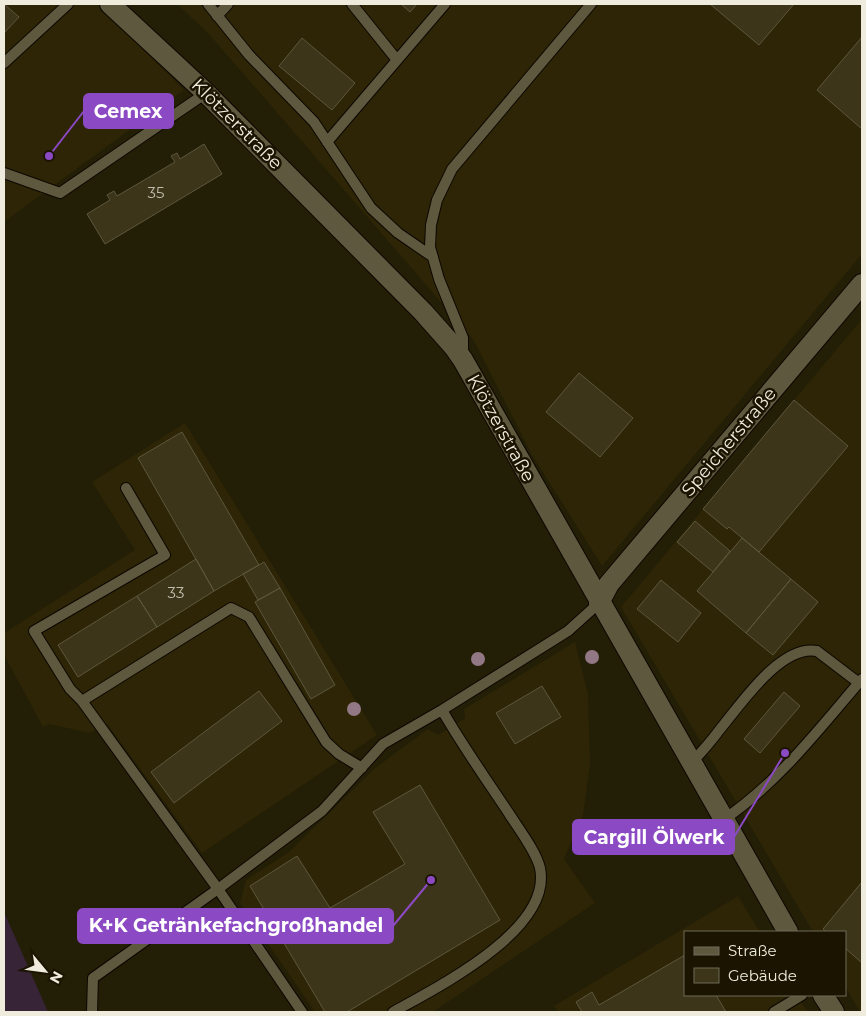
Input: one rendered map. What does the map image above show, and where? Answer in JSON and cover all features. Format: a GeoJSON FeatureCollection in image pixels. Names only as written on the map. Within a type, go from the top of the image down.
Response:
{"type":"FeatureCollection","features":[{"type":"Feature","properties":{"kind":"street","name":"Klötzerstraße"},"geometry":{"type":"LineString","coordinates":[[110,4],[206,93],[423,312],[454,347],[787,931]]}},
{"type":"Feature","properties":{"kind":"street","name":"Speicherstraße"},"geometry":{"type":"LineString","coordinates":[[599,603],[608,584],[862,284]]}},
{"type":"Feature","properties":{"kind":"street"},"geometry":{"type":"LineString","coordinates":[[825,996],[834,1012]]}},
{"type":"Feature","properties":{"kind":"lane"},"geometry":{"type":"LineString","coordinates":[[4,63],[68,4]]}},
{"type":"Feature","properties":{"kind":"lane"},"geometry":{"type":"LineString","coordinates":[[208,4],[249,55],[314,122],[371,208],[398,233],[433,257]]}},
{"type":"Feature","properties":{"kind":"lane"},"geometry":{"type":"LineString","coordinates":[[217,16],[228,4]]}},
{"type":"Feature","properties":{"kind":"lane"},"geometry":{"type":"LineString","coordinates":[[352,4],[397,60]]}},
{"type":"Feature","properties":{"kind":"lane"},"geometry":{"type":"LineString","coordinates":[[327,142],[445,4]]}},
{"type":"Feature","properties":{"kind":"lane"},"geometry":{"type":"LineString","coordinates":[[463,360],[463,338],[439,279],[430,247],[431,225],[437,200],[452,169],[591,4]]}},
{"type":"Feature","properties":{"kind":"lane"},"geometry":{"type":"LineString","coordinates":[[4,174],[60,193],[206,93]]}},
{"type":"Feature","properties":{"kind":"lane"},"geometry":{"type":"LineString","coordinates":[[126,488],[164,555],[34,631],[70,689],[82,701],[218,889],[302,1012]]}},
{"type":"Feature","properties":{"kind":"lane"},"geometry":{"type":"LineString","coordinates":[[92,1012],[94,978],[322,811],[383,744],[442,710],[568,630],[599,603]]}},
{"type":"Feature","properties":{"kind":"lane"},"geometry":{"type":"LineString","coordinates":[[82,701],[231,608],[249,617],[326,742],[339,754],[362,768]]}},
{"type":"Feature","properties":{"kind":"lane"},"geometry":{"type":"LineString","coordinates":[[691,763],[708,745],[758,682],[768,672],[795,654],[810,650],[817,651],[860,681],[782,771],[744,806],[724,820]]}},
{"type":"Feature","properties":{"kind":"lane"},"geometry":{"type":"LineString","coordinates":[[393,1012],[457,976],[496,949],[519,926],[534,904],[540,886],[540,868],[529,843],[442,710]]}},
{"type":"Feature","properties":{"kind":"lane"},"geometry":{"type":"LineString","coordinates":[[774,1012],[800,996]]}},
{"type":"Feature","properties":{"kind":"shaded area"},"geometry":{"type":"Polygon","coordinates":[[[4,4],[98,4],[184,90],[4,222],[4,4]]]}},
{"type":"Feature","properties":{"kind":"shaded area"},"geometry":{"type":"Polygon","coordinates":[[[177,4],[862,4],[862,254],[602,566],[532,455],[473,339],[208,33],[177,4]]]}},
{"type":"Feature","properties":{"kind":"shaded area"},"geometry":{"type":"Polygon","coordinates":[[[862,319],[862,1012],[860,1012],[846,988],[846,931],[812,931],[621,607],[862,319]]]}},
{"type":"Feature","properties":{"kind":"shaded area"},"geometry":{"type":"Polygon","coordinates":[[[185,423],[377,735],[202,853],[107,724],[90,733],[49,724],[43,727],[4,655],[4,633],[135,550],[92,482],[185,423]]]}},
{"type":"Feature","properties":{"kind":"shaded area"},"geometry":{"type":"Polygon","coordinates":[[[575,642],[588,695],[590,764],[583,815],[564,859],[595,903],[433,1012],[315,1012],[240,903],[246,880],[289,852],[375,768],[428,729],[438,735],[465,718],[464,709],[575,642]]]}},
{"type":"Feature","properties":{"kind":"shaded area"},"geometry":{"type":"Polygon","coordinates":[[[738,896],[759,931],[684,931],[684,996],[798,996],[808,1012],[558,1012],[554,1006],[738,896]]]}},
{"type":"Feature","properties":{"kind":"shaded area"},"geometry":{"type":"Polygon","coordinates":[[[4,912],[48,1012],[4,1012],[4,912]]]}},
{"type":"Feature","properties":{"kind":"building"},"geometry":{"type":"Polygon","coordinates":[[[4,4],[19,17],[4,33],[4,4]]]}},
{"type":"Feature","properties":{"kind":"building"},"geometry":{"type":"Polygon","coordinates":[[[401,4],[417,4],[410,12],[401,4]]]}},
{"type":"Feature","properties":{"kind":"building"},"geometry":{"type":"Polygon","coordinates":[[[710,4],[794,4],[759,45],[710,4]]]}},
{"type":"Feature","properties":{"kind":"building"},"geometry":{"type":"Polygon","coordinates":[[[862,37],[862,129],[817,90],[862,37]]]}},
{"type":"Feature","properties":{"kind":"building"},"geometry":{"type":"Polygon","coordinates":[[[302,38],[355,83],[332,110],[279,66],[302,38]]]}},
{"type":"Feature","properties":{"kind":"building"},"geometry":{"type":"Polygon","coordinates":[[[204,144],[222,174],[105,244],[87,214],[110,200],[107,195],[114,191],[117,196],[175,162],[171,156],[177,153],[180,159],[204,144]]]}},
{"type":"Feature","properties":{"kind":"building"},"geometry":{"type":"Polygon","coordinates":[[[579,373],[633,418],[600,457],[546,412],[579,373]]]}},
{"type":"Feature","properties":{"kind":"building"},"geometry":{"type":"Polygon","coordinates":[[[794,400],[848,446],[759,552],[729,527],[727,529],[703,509],[794,400]]]}},
{"type":"Feature","properties":{"kind":"building"},"geometry":{"type":"Polygon","coordinates":[[[182,432],[259,565],[214,591],[138,458],[182,432]]]}},
{"type":"Feature","properties":{"kind":"building"},"geometry":{"type":"Polygon","coordinates":[[[695,521],[730,551],[713,572],[677,542],[695,521]]]}},
{"type":"Feature","properties":{"kind":"building"},"geometry":{"type":"Polygon","coordinates":[[[742,538],[791,579],[746,633],[697,591],[742,538]]]}},
{"type":"Feature","properties":{"kind":"building"},"geometry":{"type":"Polygon","coordinates":[[[196,559],[214,591],[157,627],[137,596],[196,559]]]}},
{"type":"Feature","properties":{"kind":"building"},"geometry":{"type":"Polygon","coordinates":[[[264,562],[280,588],[258,600],[243,574],[264,562]]]}},
{"type":"Feature","properties":{"kind":"building"},"geometry":{"type":"Polygon","coordinates":[[[791,579],[818,602],[773,655],[746,633],[791,579]]]}},
{"type":"Feature","properties":{"kind":"building"},"geometry":{"type":"Polygon","coordinates":[[[661,580],[701,613],[678,642],[637,609],[661,580]]]}},
{"type":"Feature","properties":{"kind":"building"},"geometry":{"type":"Polygon","coordinates":[[[280,588],[335,685],[311,699],[255,602],[280,588]]]}},
{"type":"Feature","properties":{"kind":"building"},"geometry":{"type":"Polygon","coordinates":[[[137,596],[157,627],[78,677],[58,645],[137,596]]]}},
{"type":"Feature","properties":{"kind":"building"},"geometry":{"type":"Polygon","coordinates":[[[542,686],[561,717],[515,744],[496,713],[542,686]]]}},
{"type":"Feature","properties":{"kind":"building"},"geometry":{"type":"Polygon","coordinates":[[[259,691],[282,721],[174,803],[151,772],[259,691]]]}},
{"type":"Feature","properties":{"kind":"building"},"geometry":{"type":"Polygon","coordinates":[[[784,692],[800,706],[760,753],[744,739],[784,692]]]}},
{"type":"Feature","properties":{"kind":"building"},"geometry":{"type":"Polygon","coordinates":[[[420,785],[500,920],[347,1012],[325,1012],[250,886],[297,856],[330,908],[405,864],[373,812],[420,785]]]}},
{"type":"Feature","properties":{"kind":"building"},"geometry":{"type":"Polygon","coordinates":[[[862,882],[862,963],[846,949],[846,931],[825,931],[823,929],[862,882]]]}},
{"type":"Feature","properties":{"kind":"building"},"geometry":{"type":"Polygon","coordinates":[[[684,956],[684,996],[717,996],[726,1012],[582,1012],[576,1002],[592,992],[599,1005],[684,956]]]}},
{"type":"Feature","properties":{"kind":"place","name":"Cemex"},"geometry":{"type":"Point","coordinates":[49,156]}},
{"type":"Feature","properties":{"kind":"place","name":"Cargill Ölwerk"},"geometry":{"type":"Point","coordinates":[785,753]}},
{"type":"Feature","properties":{"kind":"place","name":"K+K Getränkefachgroßhandel"},"geometry":{"type":"Point","coordinates":[431,880]}}]}
